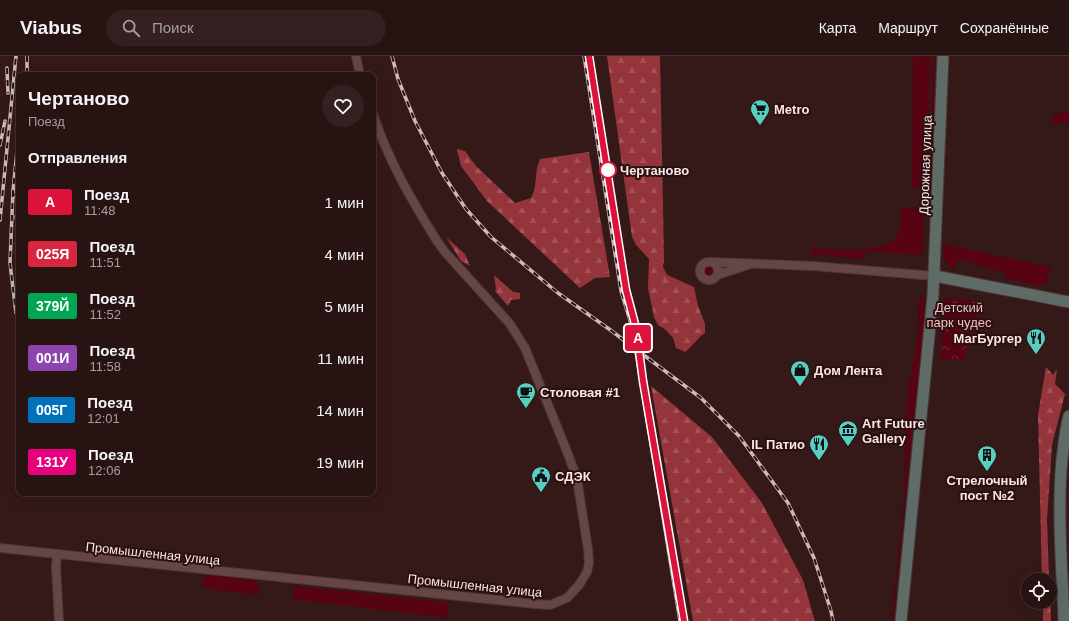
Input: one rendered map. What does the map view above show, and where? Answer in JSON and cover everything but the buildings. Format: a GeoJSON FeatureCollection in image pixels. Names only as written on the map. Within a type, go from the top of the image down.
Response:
{"type":"FeatureCollection","features":[{"type":"Feature","properties":{"kind":"main road","name":"Дорожная улица"},"geometry":{"type":"LineString","coordinates":[[901,621],[930,336],[934,276],[942,56]]}},
{"type":"Feature","properties":{"kind":"main road"},"geometry":{"type":"LineString","coordinates":[[934,276],[1069,302]]}},
{"type":"Feature","properties":{"kind":"main road"},"geometry":{"type":"LineString","coordinates":[[1064,621],[1060,483],[1065,429],[1069,416]]}},
{"type":"Feature","properties":{"kind":"street"},"geometry":{"type":"LineString","coordinates":[[356,56],[359,72]]}},
{"type":"Feature","properties":{"kind":"street","name":"Промышленная улица"},"geometry":{"type":"LineString","coordinates":[[0,548],[550,605],[567,598],[579,585],[587,572],[589,563],[586,528],[579,490],[568,454],[525,348],[510,324],[445,252],[437,241],[393,166],[376,124]]}},
{"type":"Feature","properties":{"kind":"street"},"geometry":{"type":"LineString","coordinates":[[755,264],[717,275],[710,280],[704,279],[700,274],[701,266],[706,262],[712,262],[813,266],[934,276]]}},
{"type":"Feature","properties":{"kind":"street"},"geometry":{"type":"LineString","coordinates":[[712,262],[716,266],[718,272],[717,275]]}},
{"type":"Feature","properties":{"kind":"street"},"geometry":{"type":"LineString","coordinates":[[57,555],[56,572],[59,621]]}},
{"type":"Feature","properties":{"kind":"green space"},"geometry":{"type":"Polygon","coordinates":[[[607,56],[660,56],[663,267],[667,275],[694,287],[698,306],[705,324],[705,333],[685,352],[676,348],[673,338],[666,330],[658,325],[654,317],[648,288],[649,259],[636,245],[632,237],[607,56]]]}},
{"type":"Feature","properties":{"kind":"green space"},"geometry":{"type":"Polygon","coordinates":[[[913,56],[930,56],[926,186],[916,188],[912,186],[913,56]]]}},
{"type":"Feature","properties":{"kind":"green space"},"geometry":{"type":"Polygon","coordinates":[[[933,56],[936,56],[930,185],[933,56]]]}},
{"type":"Feature","properties":{"kind":"green space"},"geometry":{"type":"Polygon","coordinates":[[[1061,112],[1069,112],[1069,124],[1051,123],[1054,115],[1061,112]]]}},
{"type":"Feature","properties":{"kind":"green space"},"geometry":{"type":"Polygon","coordinates":[[[457,149],[465,151],[476,166],[515,203],[531,198],[535,189],[537,168],[540,159],[589,152],[610,277],[595,278],[580,288],[487,201],[461,166],[457,149]]]}},
{"type":"Feature","properties":{"kind":"green space"},"geometry":{"type":"Polygon","coordinates":[[[905,207],[922,207],[924,209],[922,255],[866,251],[865,259],[810,254],[810,248],[858,250],[883,246],[892,241],[898,234],[900,226],[900,210],[905,207]]]}},
{"type":"Feature","properties":{"kind":"green space"},"geometry":{"type":"Polygon","coordinates":[[[446,237],[465,254],[470,266],[461,261],[446,237]]]}},
{"type":"Feature","properties":{"kind":"green space"},"geometry":{"type":"Polygon","coordinates":[[[944,244],[1051,267],[1047,282],[1039,286],[1005,278],[1006,273],[976,265],[976,263],[957,259],[955,270],[948,265],[944,259],[944,244]]]}},
{"type":"Feature","properties":{"kind":"green space"},"geometry":{"type":"Polygon","coordinates":[[[706,265],[710,265],[714,271],[710,277],[706,277],[702,273],[702,269],[706,265]]]}},
{"type":"Feature","properties":{"kind":"green space"},"geometry":{"type":"Polygon","coordinates":[[[494,275],[513,292],[520,293],[520,299],[511,300],[508,306],[495,291],[494,275]]]}},
{"type":"Feature","properties":{"kind":"green space"},"geometry":{"type":"Polygon","coordinates":[[[919,297],[925,298],[923,337],[893,621],[891,621],[904,498],[905,422],[909,386],[919,327],[919,297]]]}},
{"type":"Feature","properties":{"kind":"green space","name":"Детский парк чудес"},"geometry":{"type":"Polygon","coordinates":[[[946,297],[983,302],[979,315],[973,319],[965,359],[940,360],[946,297]]]}},
{"type":"Feature","properties":{"kind":"green space"},"geometry":{"type":"Polygon","coordinates":[[[1046,367],[1053,375],[1057,369],[1055,384],[1065,394],[1052,445],[1047,519],[1049,573],[1042,573],[1038,415],[1046,367]]]}},
{"type":"Feature","properties":{"kind":"green space"},"geometry":{"type":"Polygon","coordinates":[[[651,386],[712,437],[762,503],[803,580],[815,621],[693,621],[651,386]]]}},
{"type":"Feature","properties":{"kind":"green space"},"geometry":{"type":"Polygon","coordinates":[[[206,575],[254,580],[258,585],[259,595],[202,588],[206,575]]]}},
{"type":"Feature","properties":{"kind":"green space"},"geometry":{"type":"Polygon","coordinates":[[[297,586],[445,602],[448,604],[447,618],[293,599],[294,587],[297,586]]]}},
{"type":"Feature","properties":{"kind":"green space"},"geometry":{"type":"Polygon","coordinates":[[[1043,609],[1051,609],[1051,621],[1043,621],[1043,609]]]}},
{"type":"Feature","properties":{"kind":"railway"},"geometry":{"type":"LineString","coordinates":[[0,220],[16,56]]}},
{"type":"Feature","properties":{"kind":"railway"},"geometry":{"type":"LineString","coordinates":[[27,56],[27,72]]}},
{"type":"Feature","properties":{"kind":"railway"},"geometry":{"type":"LineString","coordinates":[[392,56],[398,79],[415,121],[442,173],[466,209],[491,237],[558,293],[701,398],[739,436],[788,503],[814,558],[833,621]]}},
{"type":"Feature","properties":{"kind":"railway"},"geometry":{"type":"LineString","coordinates":[[584,56],[621,291],[632,327],[680,621]]}},
{"type":"Feature","properties":{"kind":"railway"},"geometry":{"type":"LineString","coordinates":[[7,68],[8,93]]}},
{"type":"Feature","properties":{"kind":"railway"},"geometry":{"type":"LineString","coordinates":[[0,145],[5,121]]}},
{"type":"Feature","properties":{"kind":"railway"},"geometry":{"type":"LineString","coordinates":[[14,196],[13,191],[16,160]]}},
{"type":"Feature","properties":{"kind":"railway"},"geometry":{"type":"LineString","coordinates":[[13,191],[10,263],[16,313]]}},
{"type":"Feature","properties":{"kind":"train","name":"A"},"geometry":{"type":"LineString","coordinates":[[589,56],[626,290],[636,328],[643,381],[684,621]]}},
{"type":"Feature","properties":{"kind":"place","name":"Metro"},"geometry":{"type":"Point","coordinates":[760,126]}},
{"type":"Feature","properties":{"kind":"place","name":"Чертаново"},"geometry":{"type":"Point","coordinates":[608,170]}},
{"type":"Feature","properties":{"kind":"place","name":"МагБургер"},"geometry":{"type":"Point","coordinates":[1036,355]}},
{"type":"Feature","properties":{"kind":"place","name":"Дом Лента"},"geometry":{"type":"Point","coordinates":[800,387]}},
{"type":"Feature","properties":{"kind":"place","name":"Столовая #1"},"geometry":{"type":"Point","coordinates":[526,409]}},
{"type":"Feature","properties":{"kind":"place","name":"Art Future Gallery"},"geometry":{"type":"Point","coordinates":[848,447]}},
{"type":"Feature","properties":{"kind":"place","name":"IL Патио"},"geometry":{"type":"Point","coordinates":[819,461]}},
{"type":"Feature","properties":{"kind":"place","name":"Стрелочный пост №2"},"geometry":{"type":"Point","coordinates":[987,472]}},
{"type":"Feature","properties":{"kind":"place","name":"СДЭК"},"geometry":{"type":"Point","coordinates":[541,493]}}]}
